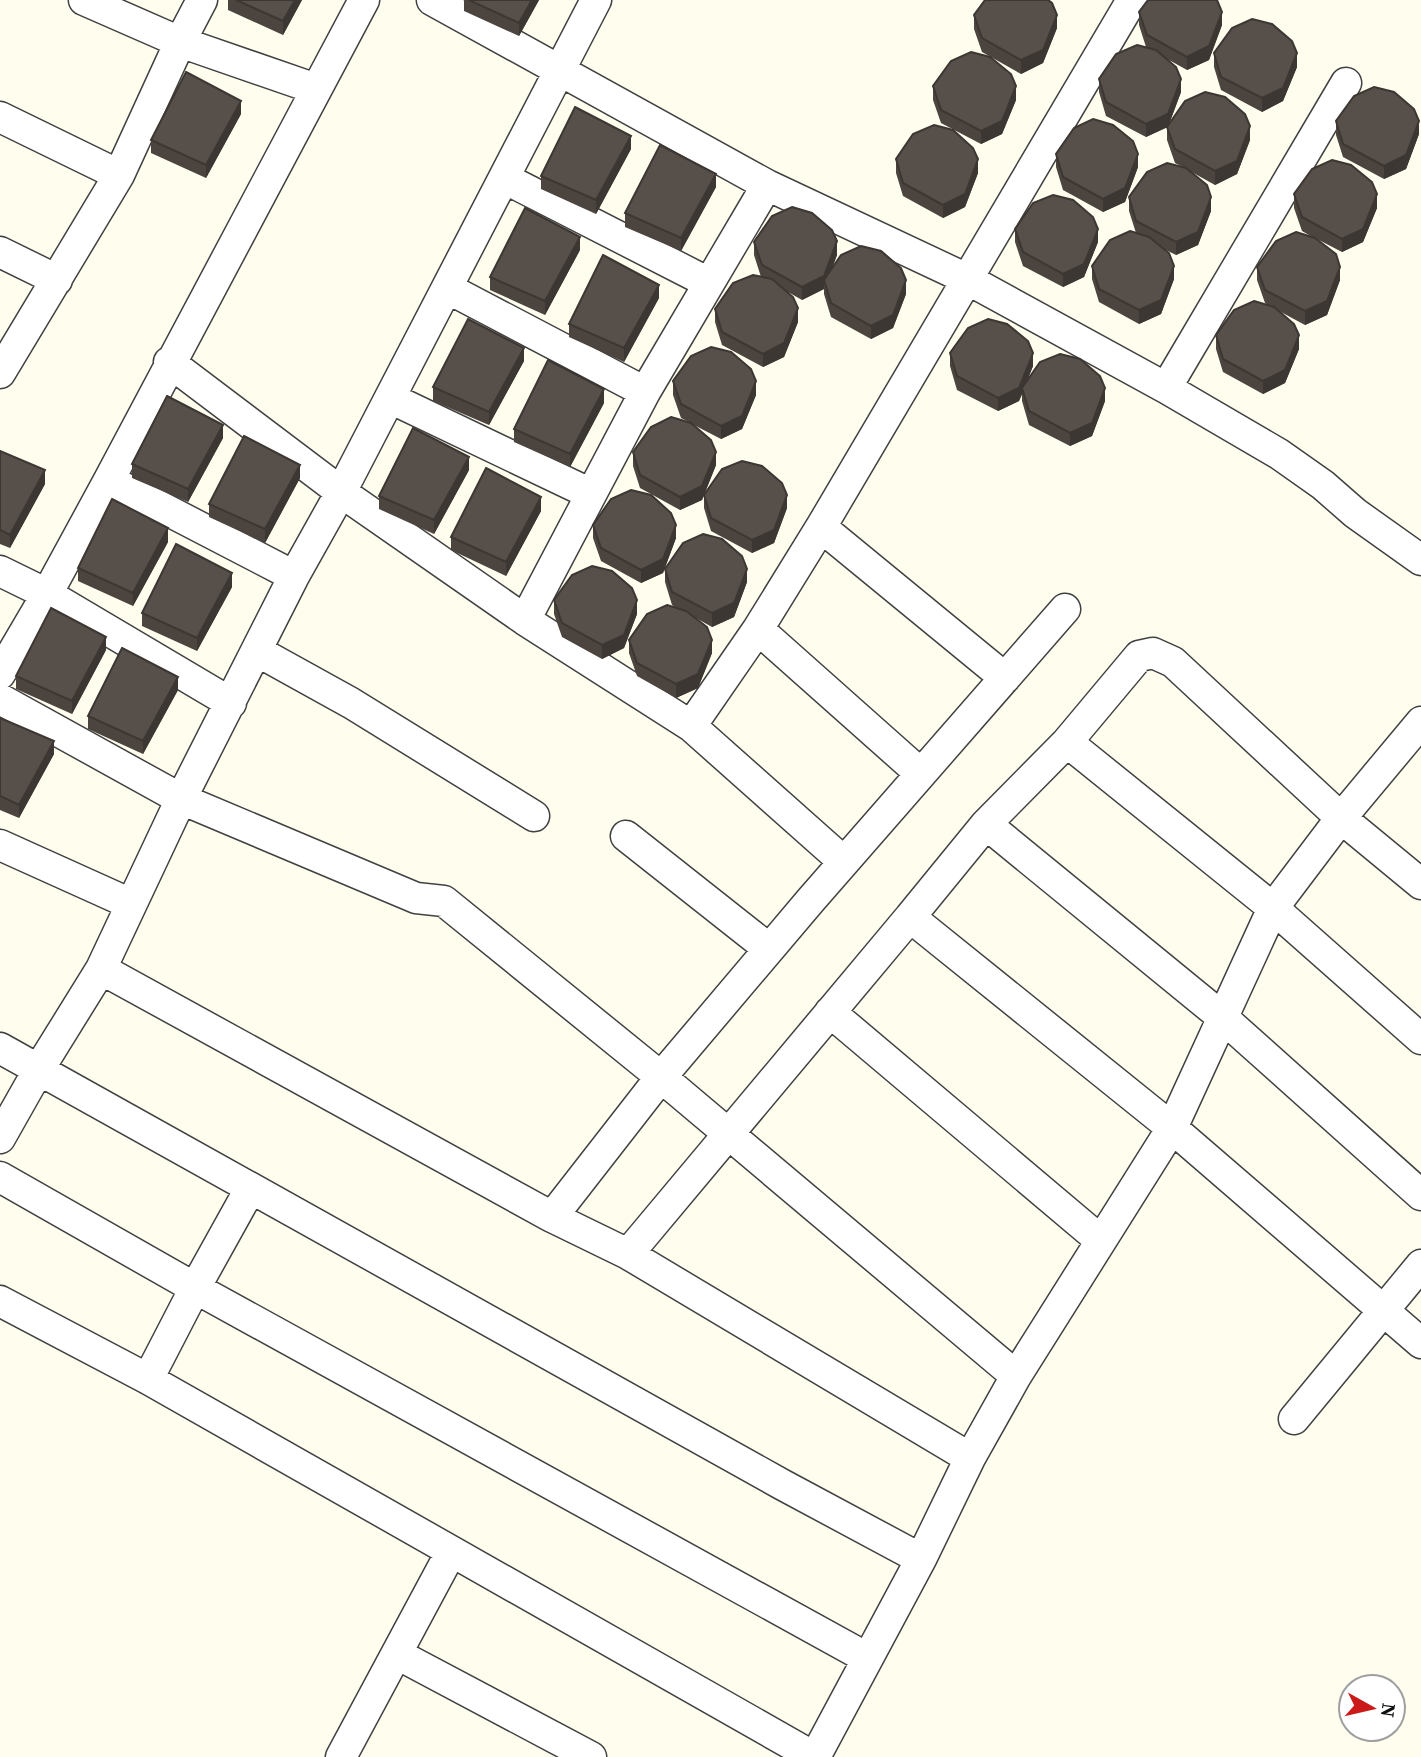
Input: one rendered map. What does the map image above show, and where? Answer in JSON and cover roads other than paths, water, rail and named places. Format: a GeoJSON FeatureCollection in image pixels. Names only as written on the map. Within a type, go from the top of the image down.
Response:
{"type":"FeatureCollection","features":[{"type":"Feature","properties":{"kind":"street"},"geometry":{"type":"LineString","coordinates":[[84,0],[180,43],[316,89]]}},
{"type":"Feature","properties":{"kind":"street"},"geometry":{"type":"LineString","coordinates":[[0,373],[119,175],[202,0]]}},
{"type":"Feature","properties":{"kind":"street"},"geometry":{"type":"LineString","coordinates":[[0,674],[109,480],[364,0]]}},
{"type":"Feature","properties":{"kind":"street"},"geometry":{"type":"LineString","coordinates":[[432,0],[767,185],[967,279],[1166,388],[1279,454],[1323,485],[1355,513],[1421,559]]}},
{"type":"Feature","properties":{"kind":"street"},"geometry":{"type":"LineString","coordinates":[[0,1138],[101,969],[181,799],[294,576],[341,492],[596,0]]}},
{"type":"Feature","properties":{"kind":"street"},"geometry":{"type":"LineString","coordinates":[[691,726],[758,629],[821,527],[1132,0]]}},
{"type":"Feature","properties":{"kind":"street"},"geometry":{"type":"LineString","coordinates":[[1166,388],[1346,83]]}},
{"type":"Feature","properties":{"kind":"street"},"geometry":{"type":"LineString","coordinates":[[0,117],[119,175]]}},
{"type":"Feature","properties":{"kind":"street"},"geometry":{"type":"LineString","coordinates":[[504,178],[709,283]]}},
{"type":"Feature","properties":{"kind":"street"},"geometry":{"type":"LineString","coordinates":[[525,620],[645,392],[767,185]]}},
{"type":"Feature","properties":{"kind":"street"},"geometry":{"type":"LineString","coordinates":[[0,252],[57,280]]}},
{"type":"Feature","properties":{"kind":"street"},"geometry":{"type":"LineString","coordinates":[[447,288],[645,392]]}},
{"type":"Feature","properties":{"kind":"street"},"geometry":{"type":"LineString","coordinates":[[170,362],[341,492],[525,620],[691,726],[844,862]]}},
{"type":"Feature","properties":{"kind":"street"},"geometry":{"type":"LineString","coordinates":[[390,398],[591,494]]}},
{"type":"Feature","properties":{"kind":"street"},"geometry":{"type":"LineString","coordinates":[[109,480],[294,576]]}},
{"type":"Feature","properties":{"kind":"street"},"geometry":{"type":"LineString","coordinates":[[821,527],[1005,678]]}},
{"type":"Feature","properties":{"kind":"street"},"geometry":{"type":"LineString","coordinates":[[0,571],[47,594],[231,703]]}},
{"type":"Feature","properties":{"kind":"street"},"geometry":{"type":"LineString","coordinates":[[552,1217],[661,1077],[769,949],[1065,609]]}},
{"type":"Feature","properties":{"kind":"street"},"geometry":{"type":"LineString","coordinates":[[758,629],[921,774]]}},
{"type":"Feature","properties":{"kind":"street"},"geometry":{"type":"LineString","coordinates":[[257,652],[351,703],[534,816]]}},
{"type":"Feature","properties":{"kind":"street"},"geometry":{"type":"LineString","coordinates":[[628,1254],[986,824],[1067,742],[1139,656],[1153,653],[1173,662],[1342,818],[1421,884]]}},
{"type":"Feature","properties":{"kind":"street"},"geometry":{"type":"LineString","coordinates":[[0,699],[181,799],[416,898],[444,901],[661,1077],[1016,1376]]}},
{"type":"Feature","properties":{"kind":"street"},"geometry":{"type":"LineString","coordinates":[[0,1301],[148,1379],[814,1757],[921,1559],[970,1458],[1016,1376],[1172,1128],[1273,908],[1342,818],[1421,723]]}},
{"type":"Feature","properties":{"kind":"street"},"geometry":{"type":"LineString","coordinates":[[1067,742],[1273,908],[1421,1039]]}},
{"type":"Feature","properties":{"kind":"street"},"geometry":{"type":"LineString","coordinates":[[986,824],[1222,1017],[1421,1195]]}},
{"type":"Feature","properties":{"kind":"street"},"geometry":{"type":"LineString","coordinates":[[626,836],[769,949]]}},
{"type":"Feature","properties":{"kind":"street"},"geometry":{"type":"LineString","coordinates":[[0,845],[131,904]]}},
{"type":"Feature","properties":{"kind":"street"},"geometry":{"type":"LineString","coordinates":[[910,917],[1172,1128],[1421,1343]]}},
{"type":"Feature","properties":{"kind":"street"},"geometry":{"type":"LineString","coordinates":[[101,969],[552,1217],[628,1254],[970,1458]]}},
{"type":"Feature","properties":{"kind":"street"},"geometry":{"type":"LineString","coordinates":[[830,1012],[1100,1240]]}},
{"type":"Feature","properties":{"kind":"street"},"geometry":{"type":"LineString","coordinates":[[0,1048],[771,1479],[921,1559]]}},
{"type":"Feature","properties":{"kind":"street"},"geometry":{"type":"LineString","coordinates":[[0,1177],[195,1288],[867,1658]]}},
{"type":"Feature","properties":{"kind":"street"},"geometry":{"type":"LineString","coordinates":[[148,1379],[250,1189]]}},
{"type":"Feature","properties":{"kind":"street"},"geometry":{"type":"LineString","coordinates":[[1294,1419],[1421,1265]]}},
{"type":"Feature","properties":{"kind":"street"},"geometry":{"type":"LineString","coordinates":[[346,1755],[451,1552]]}},
{"type":"Feature","properties":{"kind":"street"},"geometry":{"type":"LineString","coordinates":[[397,1654],[591,1757]]}}]}
